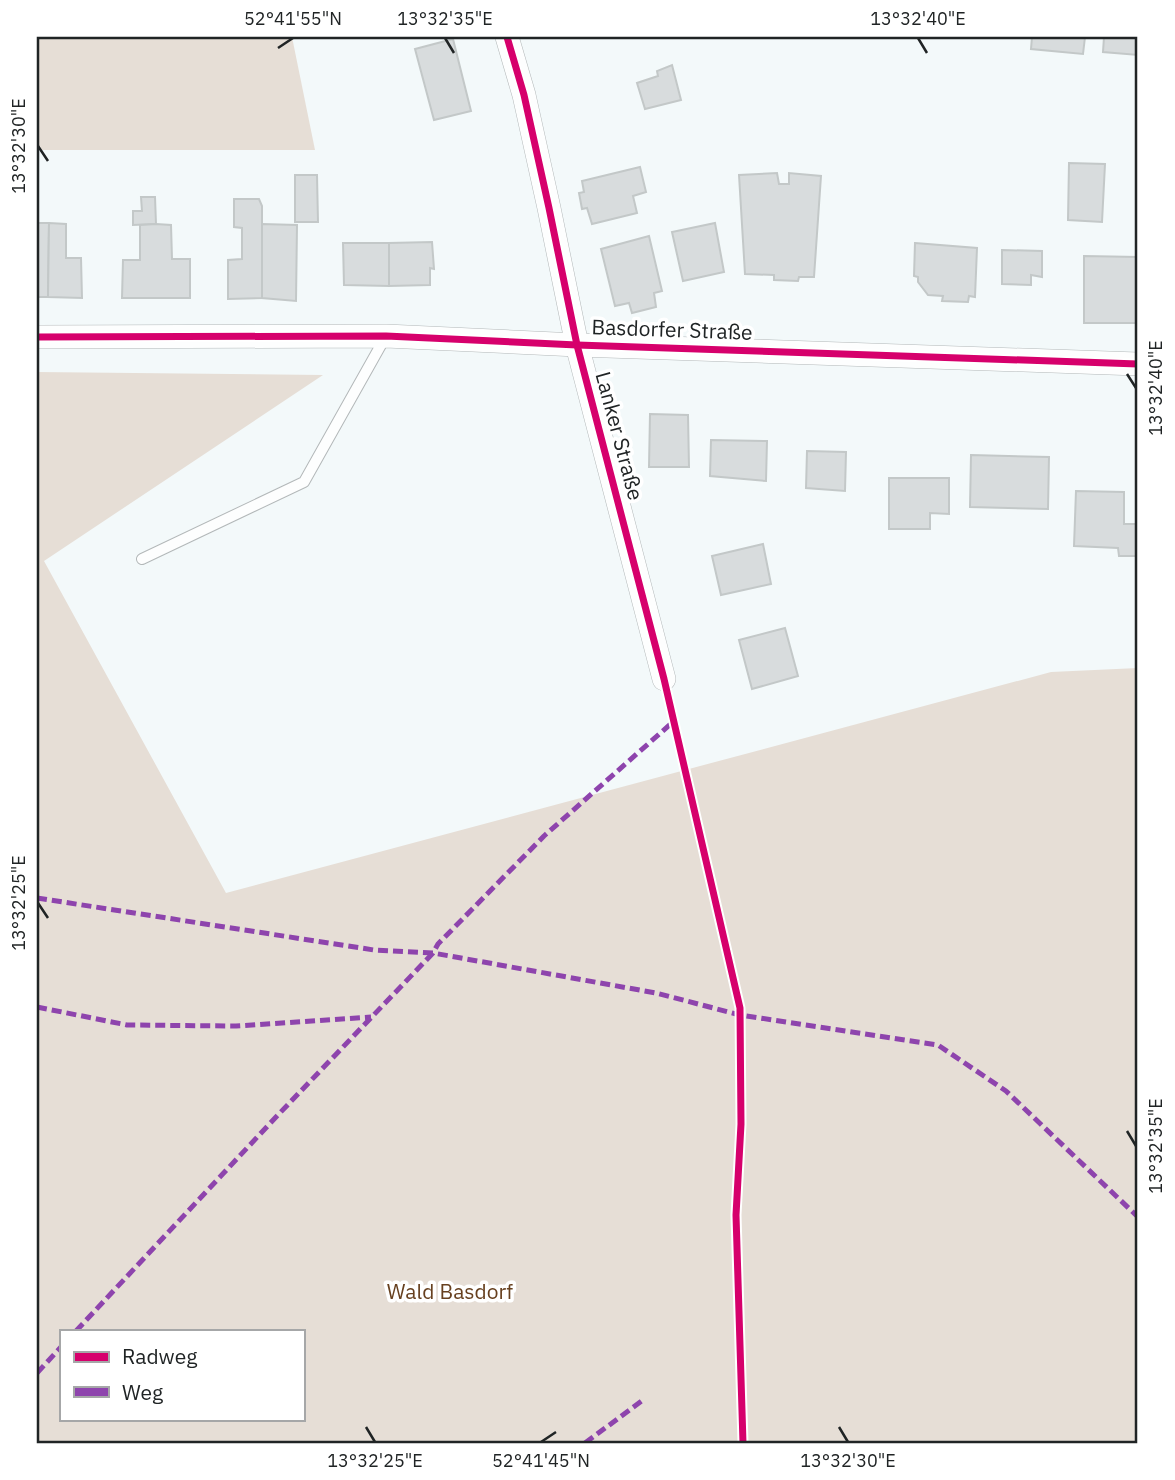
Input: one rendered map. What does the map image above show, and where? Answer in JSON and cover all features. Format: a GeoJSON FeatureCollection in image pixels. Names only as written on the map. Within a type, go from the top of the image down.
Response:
{"type":"FeatureCollection","features":[{"type":"Feature","properties":{"kind":"street","name":"Lanker Straße"},"geometry":{"type":"LineString","coordinates":[[507,37],[524,95],[577,345],[664,679]]}},
{"type":"Feature","properties":{"kind":"street","name":"Basdorfer Straße"},"geometry":{"type":"LineString","coordinates":[[37,337],[387,336],[1138,364]]}},
{"type":"Feature","properties":{"kind":"lane"},"geometry":{"type":"LineString","coordinates":[[142,559],[304,482],[387,336]]}},
{"type":"Feature","properties":{"kind":"green space"},"geometry":{"type":"Polygon","coordinates":[[[37,37],[292,37],[315,150],[37,150],[37,37]]]}},
{"type":"Feature","properties":{"kind":"green space","name":"Wald Basdorf"},"geometry":{"type":"Polygon","coordinates":[[[37,372],[323,375],[44,561],[226,893],[1051,672],[1138,668],[1138,1443],[37,1443],[37,372]]]}},
{"type":"Feature","properties":{"kind":"building"},"geometry":{"type":"Polygon","coordinates":[[[1032,37],[1085,37],[1083,54],[1031,49],[1032,37]]]}},
{"type":"Feature","properties":{"kind":"building"},"geometry":{"type":"Polygon","coordinates":[[[1104,37],[1138,37],[1138,55],[1103,52],[1104,37]]]}},
{"type":"Feature","properties":{"kind":"building"},"geometry":{"type":"Polygon","coordinates":[[[453,39],[471,111],[434,120],[415,49],[453,39]]]}},
{"type":"Feature","properties":{"kind":"building"},"geometry":{"type":"Polygon","coordinates":[[[672,65],[681,100],[645,109],[637,83],[658,76],[657,71],[672,65]]]}},
{"type":"Feature","properties":{"kind":"building"},"geometry":{"type":"Polygon","coordinates":[[[1069,163],[1105,164],[1102,222],[1068,220],[1069,163]]]}},
{"type":"Feature","properties":{"kind":"building"},"geometry":{"type":"Polygon","coordinates":[[[640,167],[646,192],[633,196],[637,213],[592,224],[587,208],[582,209],[579,193],[584,192],[582,181],[640,167]]]}},
{"type":"Feature","properties":{"kind":"building"},"geometry":{"type":"Polygon","coordinates":[[[777,173],[779,184],[789,184],[789,173],[821,176],[814,277],[799,277],[798,281],[774,280],[774,275],[745,274],[739,175],[777,173]]]}},
{"type":"Feature","properties":{"kind":"building"},"geometry":{"type":"Polygon","coordinates":[[[295,175],[317,175],[318,222],[295,222],[295,175]]]}},
{"type":"Feature","properties":{"kind":"building"},"geometry":{"type":"Polygon","coordinates":[[[141,197],[155,197],[156,224],[133,225],[133,211],[142,211],[141,197]]]}},
{"type":"Feature","properties":{"kind":"building"},"geometry":{"type":"Polygon","coordinates":[[[234,199],[259,199],[262,206],[262,298],[228,299],[228,260],[242,259],[242,228],[234,227],[234,199]]]}},
{"type":"Feature","properties":{"kind":"building"},"geometry":{"type":"Polygon","coordinates":[[[37,223],[49,223],[48,297],[37,297],[37,223]]]}},
{"type":"Feature","properties":{"kind":"building"},"geometry":{"type":"Polygon","coordinates":[[[49,223],[66,224],[66,258],[81,258],[82,298],[48,297],[49,223]]]}},
{"type":"Feature","properties":{"kind":"building"},"geometry":{"type":"Polygon","coordinates":[[[715,223],[724,272],[683,281],[672,232],[715,223]]]}},
{"type":"Feature","properties":{"kind":"building"},"geometry":{"type":"Polygon","coordinates":[[[262,224],[297,225],[296,301],[262,298],[262,224]]]}},
{"type":"Feature","properties":{"kind":"building"},"geometry":{"type":"Polygon","coordinates":[[[140,225],[171,225],[172,259],[190,259],[190,298],[122,298],[123,260],[140,260],[140,225]]]}},
{"type":"Feature","properties":{"kind":"building"},"geometry":{"type":"Polygon","coordinates":[[[649,236],[662,291],[654,293],[656,307],[632,313],[629,303],[615,306],[601,249],[649,236]]]}},
{"type":"Feature","properties":{"kind":"building"},"geometry":{"type":"Polygon","coordinates":[[[432,242],[434,269],[430,268],[430,285],[389,286],[389,243],[432,242]]]}},
{"type":"Feature","properties":{"kind":"building"},"geometry":{"type":"Polygon","coordinates":[[[343,243],[389,243],[389,286],[344,285],[343,243]]]}},
{"type":"Feature","properties":{"kind":"building"},"geometry":{"type":"Polygon","coordinates":[[[915,243],[977,248],[975,297],[969,296],[968,302],[942,301],[943,296],[928,295],[918,282],[918,277],[914,276],[915,243]]]}},
{"type":"Feature","properties":{"kind":"building"},"geometry":{"type":"Polygon","coordinates":[[[1002,250],[1042,251],[1042,277],[1031,275],[1031,285],[1002,284],[1002,250]]]}},
{"type":"Feature","properties":{"kind":"building"},"geometry":{"type":"Polygon","coordinates":[[[1084,256],[1138,257],[1138,323],[1084,323],[1084,256]]]}},
{"type":"Feature","properties":{"kind":"building"},"geometry":{"type":"Polygon","coordinates":[[[650,414],[688,415],[689,467],[649,467],[650,414]]]}},
{"type":"Feature","properties":{"kind":"building"},"geometry":{"type":"Polygon","coordinates":[[[711,440],[767,441],[766,481],[710,476],[711,440]]]}},
{"type":"Feature","properties":{"kind":"building"},"geometry":{"type":"Polygon","coordinates":[[[807,451],[846,452],[845,491],[806,488],[807,451]]]}},
{"type":"Feature","properties":{"kind":"building"},"geometry":{"type":"Polygon","coordinates":[[[971,455],[1049,457],[1048,509],[970,507],[971,455]]]}},
{"type":"Feature","properties":{"kind":"building"},"geometry":{"type":"Polygon","coordinates":[[[889,478],[949,478],[949,514],[930,513],[930,529],[889,529],[889,478]]]}},
{"type":"Feature","properties":{"kind":"building"},"geometry":{"type":"Polygon","coordinates":[[[1076,491],[1124,492],[1124,524],[1138,524],[1138,556],[1119,556],[1118,548],[1074,546],[1076,491]]]}},
{"type":"Feature","properties":{"kind":"building"},"geometry":{"type":"Polygon","coordinates":[[[763,544],[771,584],[721,595],[712,556],[763,544]]]}},
{"type":"Feature","properties":{"kind":"building"},"geometry":{"type":"Polygon","coordinates":[[[785,628],[798,676],[752,689],[739,640],[785,628]]]}},
{"type":"Feature","properties":{"kind":"marked path"},"geometry":{"type":"LineString","coordinates":[[77,1330],[433,953],[438,944],[544,836],[674,721]]}},
{"type":"Feature","properties":{"kind":"marked path"},"geometry":{"type":"LineString","coordinates":[[37,898],[374,950],[433,953],[656,993],[740,1015],[938,1045],[1006,1091],[1138,1217]]}},
{"type":"Feature","properties":{"kind":"marked path"},"geometry":{"type":"LineString","coordinates":[[37,1007],[127,1025],[236,1026],[371,1017]]}},
{"type":"Feature","properties":{"kind":"marked path"},"geometry":{"type":"LineString","coordinates":[[37,1373],[60,1348]]}},
{"type":"Feature","properties":{"kind":"marked path"},"geometry":{"type":"LineString","coordinates":[[585,1443],[643,1400]]}},
{"type":"Feature","properties":{"kind":"cycle path"},"geometry":{"type":"LineString","coordinates":[[507,37],[524,95],[577,345],[664,679],[740,1008],[741,1124],[736,1215],[743,1443]]}},
{"type":"Feature","properties":{"kind":"cycle path"},"geometry":{"type":"LineString","coordinates":[[37,337],[386,336],[1138,364]]}}]}
